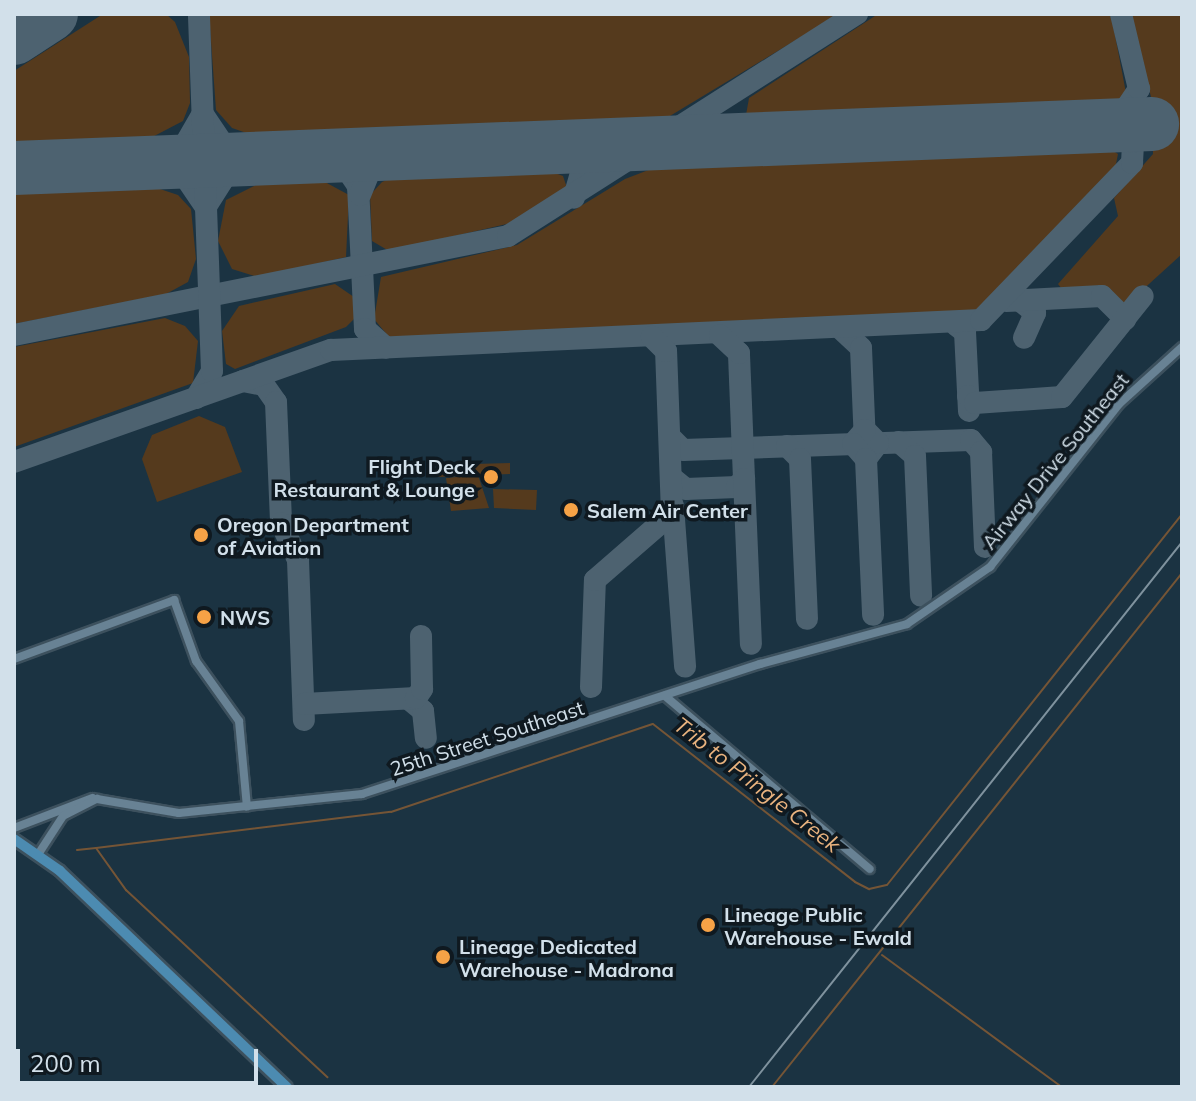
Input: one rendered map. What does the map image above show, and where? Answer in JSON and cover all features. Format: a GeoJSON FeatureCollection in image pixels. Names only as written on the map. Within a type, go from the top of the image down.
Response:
{"type":"FeatureCollection","features":[{"type":"Feature","properties":{"kind":"main road"},"geometry":{"type":"LineString","coordinates":[[14,839],[39,853],[287,1087]]}},
{"type":"Feature","properties":{"kind":"street","name":"Airway Drive Southeast"},"geometry":{"type":"LineString","coordinates":[[953,597],[1001,555],[1135,386],[1182,347]]}},
{"type":"Feature","properties":{"kind":"street","name":"25th Street Southeast"},"geometry":{"type":"LineString","coordinates":[[97,799],[179,813],[362,794],[665,696],[889,631],[953,597]]}},
{"type":"Feature","properties":{"kind":"street"},"geometry":{"type":"LineString","coordinates":[[14,659],[174,600],[196,661],[239,721],[247,807]]}},
{"type":"Feature","properties":{"kind":"street"},"geometry":{"type":"LineString","coordinates":[[665,696],[870,869]]}},
{"type":"Feature","properties":{"kind":"street"},"geometry":{"type":"LineString","coordinates":[[14,828],[79,799],[97,799]]}},
{"type":"Feature","properties":{"kind":"street"},"geometry":{"type":"LineString","coordinates":[[39,853],[63,816],[97,799]]}},
{"type":"Feature","properties":{"kind":"shaded area"},"geometry":{"type":"Polygon","coordinates":[[[103,14],[166,14],[175,22],[189,57],[190,103],[183,121],[137,145],[14,150],[14,71],[103,14]]]}},
{"type":"Feature","properties":{"kind":"shaded area"},"geometry":{"type":"Polygon","coordinates":[[[209,14],[839,14],[655,125],[267,140],[232,128],[216,110],[209,14]]]}},
{"type":"Feature","properties":{"kind":"shaded area"},"geometry":{"type":"Polygon","coordinates":[[[878,14],[1111,14],[1127,98],[1111,107],[755,121],[746,115],[749,98],[878,14]]]}},
{"type":"Feature","properties":{"kind":"shaded area"},"geometry":{"type":"Polygon","coordinates":[[[1130,14],[1182,14],[1182,254],[1127,304],[1104,292],[1065,293],[1058,284],[1118,216],[1114,198],[1153,154],[1151,97],[1130,14]]]}},
{"type":"Feature","properties":{"kind":"shaded area"},"geometry":{"type":"Polygon","coordinates":[[[1104,145],[1118,154],[1115,169],[995,299],[970,314],[389,337],[374,319],[381,277],[517,245],[625,179],[672,161],[1104,145]]]}},
{"type":"Feature","properties":{"kind":"shaded area"},"geometry":{"type":"Polygon","coordinates":[[[539,167],[563,176],[567,188],[511,223],[389,251],[372,241],[370,195],[382,182],[405,172],[539,167]]]}},
{"type":"Feature","properties":{"kind":"shaded area"},"geometry":{"type":"Polygon","coordinates":[[[312,175],[349,195],[346,257],[258,277],[232,269],[218,241],[226,200],[270,178],[312,175]]]}},
{"type":"Feature","properties":{"kind":"shaded area"},"geometry":{"type":"Polygon","coordinates":[[[139,182],[178,195],[191,209],[196,259],[188,282],[166,294],[14,324],[14,187],[139,182]]]}},
{"type":"Feature","properties":{"kind":"shaded area"},"geometry":{"type":"Polygon","coordinates":[[[335,284],[354,297],[355,318],[346,327],[235,369],[226,364],[222,331],[239,306],[335,284]]]}},
{"type":"Feature","properties":{"kind":"shaded area"},"geometry":{"type":"Polygon","coordinates":[[[165,318],[185,326],[198,341],[193,383],[14,447],[14,347],[165,318]]]}},
{"type":"Feature","properties":{"kind":"shaded area"},"geometry":{"type":"Polygon","coordinates":[[[199,416],[225,427],[242,472],[157,502],[142,459],[152,435],[199,416]]]}},
{"type":"Feature","properties":{"kind":"shaded area"},"geometry":{"type":"Polygon","coordinates":[[[510,463],[510,474],[438,477],[438,465],[510,463]]]}},
{"type":"Feature","properties":{"kind":"shaded area"},"geometry":{"type":"Polygon","coordinates":[[[478,475],[489,508],[451,511],[446,478],[478,475]]]}},
{"type":"Feature","properties":{"kind":"shaded area"},"geometry":{"type":"Polygon","coordinates":[[[493,489],[537,490],[536,510],[494,508],[493,489]]]}},
{"type":"Feature","properties":{"kind":"waterway","name":"Trib to Pringle Creek"},"geometry":{"type":"LineString","coordinates":[[96,848],[391,812],[653,724],[855,882],[869,889],[887,885],[1182,514]]}},
{"type":"Feature","properties":{"kind":"waterway","name":"Trib to Pringle Creek"},"geometry":{"type":"LineString","coordinates":[[772,1087],[1182,573]]}},
{"type":"Feature","properties":{"kind":"waterway","name":"Trib to Pringle Creek"},"geometry":{"type":"LineString","coordinates":[[77,850],[96,848],[126,890],[327,1077]]}},
{"type":"Feature","properties":{"kind":"waterway","name":"Trib to Pringle Creek"},"geometry":{"type":"LineString","coordinates":[[882,955],[1062,1087]]}},
{"type":"Feature","properties":{"kind":"taxiway"},"geometry":{"type":"LineString","coordinates":[[40,21],[48,14]]}},
{"type":"Feature","properties":{"kind":"taxiway"},"geometry":{"type":"LineString","coordinates":[[196,398],[212,371],[199,14]]}},
{"type":"Feature","properties":{"kind":"taxiway"},"geometry":{"type":"LineString","coordinates":[[14,335],[508,236],[857,14]]}},
{"type":"Feature","properties":{"kind":"taxiway"},"geometry":{"type":"LineString","coordinates":[[14,462],[331,350],[981,320],[1132,163],[1133,142],[1114,126],[1139,89],[1121,14]]}},
{"type":"Feature","properties":{"kind":"taxiway"},"geometry":{"type":"LineString","coordinates":[[204,116],[224,146],[258,158]]}},
{"type":"Feature","properties":{"kind":"taxiway"},"geometry":{"type":"LineString","coordinates":[[150,163],[183,148],[201,117]]}},
{"type":"Feature","properties":{"kind":"taxiway"},"geometry":{"type":"LineString","coordinates":[[551,148],[571,152],[583,166],[574,198]]}},
{"type":"Feature","properties":{"kind":"taxiway"},"geometry":{"type":"LineString","coordinates":[[360,195],[372,166],[403,153]]}},
{"type":"Feature","properties":{"kind":"taxiway"},"geometry":{"type":"LineString","coordinates":[[317,157],[344,165],[358,186],[365,329],[386,348]]}},
{"type":"Feature","properties":{"kind":"taxiway"},"geometry":{"type":"LineString","coordinates":[[207,205],[229,170],[267,159]]}},
{"type":"Feature","properties":{"kind":"taxiway"},"geometry":{"type":"LineString","coordinates":[[149,163],[184,175],[205,206]]}},
{"type":"Feature","properties":{"kind":"taxiway"},"geometry":{"type":"LineString","coordinates":[[1006,301],[1102,296],[1125,319]]}},
{"type":"Feature","properties":{"kind":"taxiway"},"geometry":{"type":"LineString","coordinates":[[968,396],[975,403],[1062,397],[1143,296]]}},
{"type":"Feature","properties":{"kind":"taxiway"},"geometry":{"type":"LineString","coordinates":[[1018,299],[1035,313],[1024,338]]}},
{"type":"Feature","properties":{"kind":"taxiway"},"geometry":{"type":"LineString","coordinates":[[956,325],[965,332],[969,411]]}},
{"type":"Feature","properties":{"kind":"taxiway"},"geometry":{"type":"LineString","coordinates":[[842,330],[861,348],[865,442]]}},
{"type":"Feature","properties":{"kind":"taxiway"},"geometry":{"type":"LineString","coordinates":[[671,477],[686,489],[737,487],[744,479],[739,353],[720,335]]}},
{"type":"Feature","properties":{"kind":"taxiway"},"geometry":{"type":"LineString","coordinates":[[591,687],[595,580],[672,513],[666,351],[652,337]]}},
{"type":"Feature","properties":{"kind":"taxiway"},"geometry":{"type":"LineString","coordinates":[[243,381],[264,385],[276,402],[281,523],[298,560],[304,720]]}},
{"type":"Feature","properties":{"kind":"taxiway"},"geometry":{"type":"LineString","coordinates":[[866,459],[878,443],[865,430],[853,444],[866,459],[873,615]]}},
{"type":"Feature","properties":{"kind":"taxiway"},"geometry":{"type":"LineString","coordinates":[[670,437],[683,450],[971,440],[981,452],[985,547]]}},
{"type":"Feature","properties":{"kind":"taxiway"},"geometry":{"type":"LineString","coordinates":[[899,442],[915,456],[921,596]]}},
{"type":"Feature","properties":{"kind":"taxiway"},"geometry":{"type":"LineString","coordinates":[[787,446],[800,459],[807,619]]}},
{"type":"Feature","properties":{"kind":"taxiway"},"geometry":{"type":"LineString","coordinates":[[744,479],[751,644]]}},
{"type":"Feature","properties":{"kind":"taxiway"},"geometry":{"type":"LineString","coordinates":[[673,506],[685,667]]}},
{"type":"Feature","properties":{"kind":"taxiway"},"geometry":{"type":"LineString","coordinates":[[304,704],[416,698],[422,689],[421,636]]}},
{"type":"Feature","properties":{"kind":"taxiway"},"geometry":{"type":"LineString","coordinates":[[410,700],[423,711],[426,738]]}},
{"type":"Feature","properties":{"kind":"runway"},"geometry":{"type":"LineString","coordinates":[[14,38],[51,14]]}},
{"type":"Feature","properties":{"kind":"runway"},"geometry":{"type":"LineString","coordinates":[[14,168],[1152,124]]}},
{"type":"Feature","properties":{"kind":"railway"},"geometry":{"type":"LineString","coordinates":[[749,1087],[1182,542]]}},
{"type":"Feature","properties":{"kind":"place","name":"Flight Deck Restaurant & Lounge"},"geometry":{"type":"Point","coordinates":[491,477]}},
{"type":"Feature","properties":{"kind":"place","name":"Salem Air Center"},"geometry":{"type":"Point","coordinates":[571,510]}},
{"type":"Feature","properties":{"kind":"place","name":"Oregon Department of Aviation"},"geometry":{"type":"Point","coordinates":[201,535]}},
{"type":"Feature","properties":{"kind":"place","name":"NWS"},"geometry":{"type":"Point","coordinates":[204,617]}},
{"type":"Feature","properties":{"kind":"place","name":"Lineage Public Warehouse - Ewald"},"geometry":{"type":"Point","coordinates":[708,925]}},
{"type":"Feature","properties":{"kind":"place","name":"Lineage Dedicated Warehouse - Madrona"},"geometry":{"type":"Point","coordinates":[443,957]}}]}
